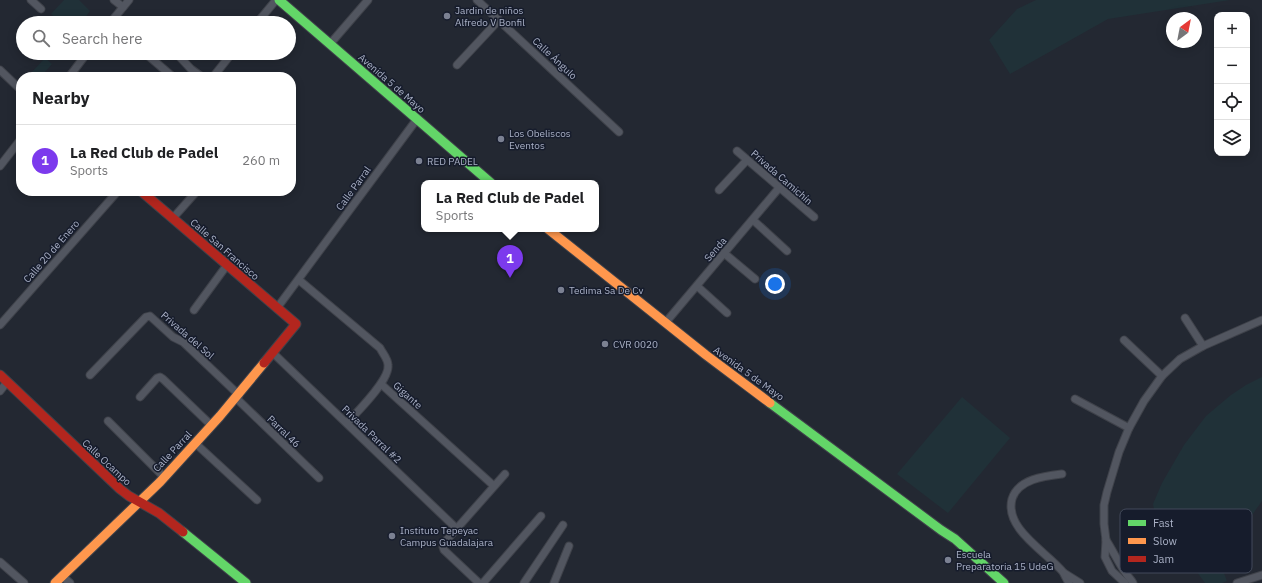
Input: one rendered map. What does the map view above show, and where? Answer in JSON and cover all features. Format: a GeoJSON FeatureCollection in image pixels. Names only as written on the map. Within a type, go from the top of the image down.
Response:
{"type":"FeatureCollection","features":[{"type":"Feature","properties":{"kind":"main road","name":"Avenida 5 de Mayo"},"geometry":{"type":"LineString","coordinates":[[278,0],[488,180]]}},
{"type":"Feature","properties":{"kind":"main road","name":"Calle San Francisco"},"geometry":{"type":"LineString","coordinates":[[147,196],[296,324]]}},
{"type":"Feature","properties":{"kind":"main road","name":"Avenida 5 de Mayo"},"geometry":{"type":"LineString","coordinates":[[552,232],[706,355],[955,539],[1004,583]]}},
{"type":"Feature","properties":{"kind":"main road","name":"Calle Parral"},"geometry":{"type":"LineString","coordinates":[[55,583],[139,503],[164,477],[237,396],[273,354],[296,324]]}},
{"type":"Feature","properties":{"kind":"main road","name":"Calle Ocampo"},"geometry":{"type":"LineString","coordinates":[[0,375],[120,489],[139,503],[159,513],[246,583]]}},
{"type":"Feature","properties":{"kind":"main road","name":"Avenida 5 de Mayo"},"geometry":{"type":"LineString","coordinates":[[941,530],[946,537],[996,583]]}},
{"type":"Feature","properties":{"kind":"street"},"geometry":{"type":"LineString","coordinates":[[31,0],[40,9]]}},
{"type":"Feature","properties":{"kind":"street"},"geometry":{"type":"LineString","coordinates":[[114,0],[122,7]]}},
{"type":"Feature","properties":{"kind":"street"},"geometry":{"type":"LineString","coordinates":[[115,16],[129,0]]}},
{"type":"Feature","properties":{"kind":"street"},"geometry":{"type":"LineString","coordinates":[[263,16],[278,0]]}},
{"type":"Feature","properties":{"kind":"street"},"geometry":{"type":"LineString","coordinates":[[330,44],[368,0]]}},
{"type":"Feature","properties":{"kind":"street","name":"Calle Ángulo"},"geometry":{"type":"LineString","coordinates":[[477,0],[619,132]]}},
{"type":"Feature","properties":{"kind":"street"},"geometry":{"type":"LineString","coordinates":[[457,65],[499,20]]}},
{"type":"Feature","properties":{"kind":"street"},"geometry":{"type":"LineString","coordinates":[[73,72],[82,60]]}},
{"type":"Feature","properties":{"kind":"street"},"geometry":{"type":"LineString","coordinates":[[153,60],[167,72]]}},
{"type":"Feature","properties":{"kind":"street"},"geometry":{"type":"LineString","coordinates":[[183,60],[195,72]]}},
{"type":"Feature","properties":{"kind":"street"},"geometry":{"type":"LineString","coordinates":[[217,72],[226,60]]}},
{"type":"Feature","properties":{"kind":"street"},"geometry":{"type":"LineString","coordinates":[[0,70],[16,85]]}},
{"type":"Feature","properties":{"kind":"street","name":"Calle Parral"},"geometry":{"type":"LineString","coordinates":[[277,308],[417,119]]}},
{"type":"Feature","properties":{"kind":"street"},"geometry":{"type":"LineString","coordinates":[[0,166],[16,145]]}},
{"type":"Feature","properties":{"kind":"street","name":"Privada Camichín"},"geometry":{"type":"LineString","coordinates":[[737,151],[814,217]]}},
{"type":"Feature","properties":{"kind":"street"},"geometry":{"type":"LineString","coordinates":[[719,190],[747,160]]}},
{"type":"Feature","properties":{"kind":"street","name":"Senda"},"geometry":{"type":"LineString","coordinates":[[666,322],[779,188]]}},
{"type":"Feature","properties":{"kind":"street","name":"Calle 20 de Enero"},"geometry":{"type":"LineString","coordinates":[[0,325],[114,196]]}},
{"type":"Feature","properties":{"kind":"street"},"geometry":{"type":"LineString","coordinates":[[173,218],[193,196]]}},
{"type":"Feature","properties":{"kind":"street"},"geometry":{"type":"LineString","coordinates":[[753,220],[787,252]]}},
{"type":"Feature","properties":{"kind":"street"},"geometry":{"type":"LineString","coordinates":[[724,253],[755,280]]}},
{"type":"Feature","properties":{"kind":"street"},"geometry":{"type":"LineString","coordinates":[[194,310],[227,265]]}},
{"type":"Feature","properties":{"kind":"street","name":"Gigante"},"geometry":{"type":"LineString","coordinates":[[299,280],[380,348],[386,357],[388,366],[381,384],[494,486]]}},
{"type":"Feature","properties":{"kind":"street"},"geometry":{"type":"LineString","coordinates":[[697,286],[727,313]]}},
{"type":"Feature","properties":{"kind":"street","name":"Privada del Sol"},"geometry":{"type":"LineString","coordinates":[[90,375],[146,317],[150,316],[173,337],[183,342],[237,396]]}},
{"type":"Feature","properties":{"kind":"street"},"geometry":{"type":"LineString","coordinates":[[1185,318],[1202,346]]}},
{"type":"Feature","properties":{"kind":"street"},"geometry":{"type":"LineString","coordinates":[[1125,580],[1112,571],[1105,557],[1106,540],[1104,505],[1119,452],[1129,428],[1144,401],[1162,376],[1180,359],[1202,346],[1262,320]]}},
{"type":"Feature","properties":{"kind":"street"},"geometry":{"type":"LineString","coordinates":[[1124,340],[1162,376]]}},
{"type":"Feature","properties":{"kind":"street","name":"Privada Parral #2"},"geometry":{"type":"LineString","coordinates":[[273,354],[457,529]]}},
{"type":"Feature","properties":{"kind":"street"},"geometry":{"type":"LineString","coordinates":[[140,397],[157,378],[160,377],[211,425]]}},
{"type":"Feature","properties":{"kind":"street"},"geometry":{"type":"LineString","coordinates":[[0,391],[7,382]]}},
{"type":"Feature","properties":{"kind":"street"},"geometry":{"type":"LineString","coordinates":[[347,424],[381,384]]}},
{"type":"Feature","properties":{"kind":"street","name":"Parral 46"},"geometry":{"type":"LineString","coordinates":[[237,396],[319,478]]}},
{"type":"Feature","properties":{"kind":"street"},"geometry":{"type":"LineString","coordinates":[[1075,399],[1129,428]]}},
{"type":"Feature","properties":{"kind":"street"},"geometry":{"type":"LineString","coordinates":[[108,422],[164,477]]}},
{"type":"Feature","properties":{"kind":"street"},"geometry":{"type":"LineString","coordinates":[[196,442],[257,500]]}},
{"type":"Feature","properties":{"kind":"street"},"geometry":{"type":"LineString","coordinates":[[479,583],[444,550],[443,547],[444,543],[505,474]]}},
{"type":"Feature","properties":{"kind":"street"},"geometry":{"type":"LineString","coordinates":[[1062,474],[1046,476],[1023,485],[1013,496],[1011,505],[1012,515],[1022,532],[1062,572],[1069,583]]}},
{"type":"Feature","properties":{"kind":"street"},"geometry":{"type":"LineString","coordinates":[[483,583],[541,516]]}},
{"type":"Feature","properties":{"kind":"street"},"geometry":{"type":"LineString","coordinates":[[524,583],[563,525]]}},
{"type":"Feature","properties":{"kind":"street"},"geometry":{"type":"LineString","coordinates":[[1106,540],[1114,553],[1120,568]]}},
{"type":"Feature","properties":{"kind":"street"},"geometry":{"type":"LineString","coordinates":[[554,583],[569,546]]}},
{"type":"Feature","properties":{"kind":"street"},"geometry":{"type":"LineString","coordinates":[[0,562],[24,583]]}},
{"type":"Feature","properties":{"kind":"street"},"geometry":{"type":"LineString","coordinates":[[1062,572],[1080,583]]}},
{"type":"Feature","properties":{"kind":"street"},"geometry":{"type":"LineString","coordinates":[[1237,583],[1262,575]]}},
{"type":"Feature","properties":{"kind":"street"},"geometry":{"type":"LineString","coordinates":[[62,576],[70,583]]}},
{"type":"Feature","properties":{"kind":"shaded area"},"geometry":{"type":"Polygon","coordinates":[[[64,0],[79,0],[90,11],[86,16],[53,16],[51,14],[64,0]]]}},
{"type":"Feature","properties":{"kind":"shaded area"},"geometry":{"type":"Polygon","coordinates":[[[1036,0],[1230,0],[1108,19],[1010,74],[989,40],[1017,9],[1036,0]]]}},
{"type":"Feature","properties":{"kind":"shaded area"},"geometry":{"type":"Polygon","coordinates":[[[43,60],[47,60],[52,64],[45,72],[32,72],[43,60]]]}},
{"type":"Feature","properties":{"kind":"shaded area"},"geometry":{"type":"Polygon","coordinates":[[[1262,377],[1262,501],[1252,515],[1252,509],[1154,509],[1153,504],[1162,483],[1184,445],[1206,416],[1231,395],[1262,377]]]}},
{"type":"Feature","properties":{"kind":"shaded area"},"geometry":{"type":"Polygon","coordinates":[[[962,397],[1010,438],[948,513],[897,474],[962,397]]]}},
{"type":"Feature","properties":{"kind":"shaded area"},"geometry":{"type":"Polygon","coordinates":[[[1198,573],[1224,573],[1227,581],[1222,583],[1205,583],[1198,573]]]}},
{"type":"Feature","properties":{"kind":"traffic: fast"},"geometry":{"type":"LineString","coordinates":[[279,0],[488,180]]}},
{"type":"Feature","properties":{"kind":"traffic: fast"},"geometry":{"type":"LineString","coordinates":[[770,403],[955,539],[1004,583]]}},
{"type":"Feature","properties":{"kind":"traffic: fast"},"geometry":{"type":"LineString","coordinates":[[183,532],[246,583]]}},
{"type":"Feature","properties":{"kind":"traffic: slow"},"geometry":{"type":"LineString","coordinates":[[552,232],[706,355],[770,403]]}},
{"type":"Feature","properties":{"kind":"traffic: slow"},"geometry":{"type":"LineString","coordinates":[[55,583],[160,482],[220,416],[264,363]]}},
{"type":"Feature","properties":{"kind":"traffic: jam"},"geometry":{"type":"LineString","coordinates":[[147,196],[296,324],[264,363]]}},
{"type":"Feature","properties":{"kind":"traffic: jam"},"geometry":{"type":"LineString","coordinates":[[0,375],[120,489],[129,496],[159,513],[183,532]]}},
{"type":"Feature","properties":{"kind":"place","name":"Jardin de niños Alfredo V Bonfil"},"geometry":{"type":"Point","coordinates":[447,16]}},
{"type":"Feature","properties":{"kind":"place","name":"Los Obeliscos Eventos"},"geometry":{"type":"Point","coordinates":[501,139]}},
{"type":"Feature","properties":{"kind":"place","name":"RED PADEL"},"geometry":{"type":"Point","coordinates":[419,161]}},
{"type":"Feature","properties":{"kind":"place","name":"La Red Club de Padel"},"geometry":{"type":"Point","coordinates":[510,278]}},
{"type":"Feature","properties":{"kind":"place","name":"Tedima Sa De Cv"},"geometry":{"type":"Point","coordinates":[561,290]}},
{"type":"Feature","properties":{"kind":"place","name":"CVR 0020"},"geometry":{"type":"Point","coordinates":[605,344]}},
{"type":"Feature","properties":{"kind":"place","name":"Instituto Tepeyac Campus Guadalajara"},"geometry":{"type":"Point","coordinates":[392,536]}},
{"type":"Feature","properties":{"kind":"place","name":"Escuela Preparatoria 15 UdeG"},"geometry":{"type":"Point","coordinates":[948,560]}}]}
